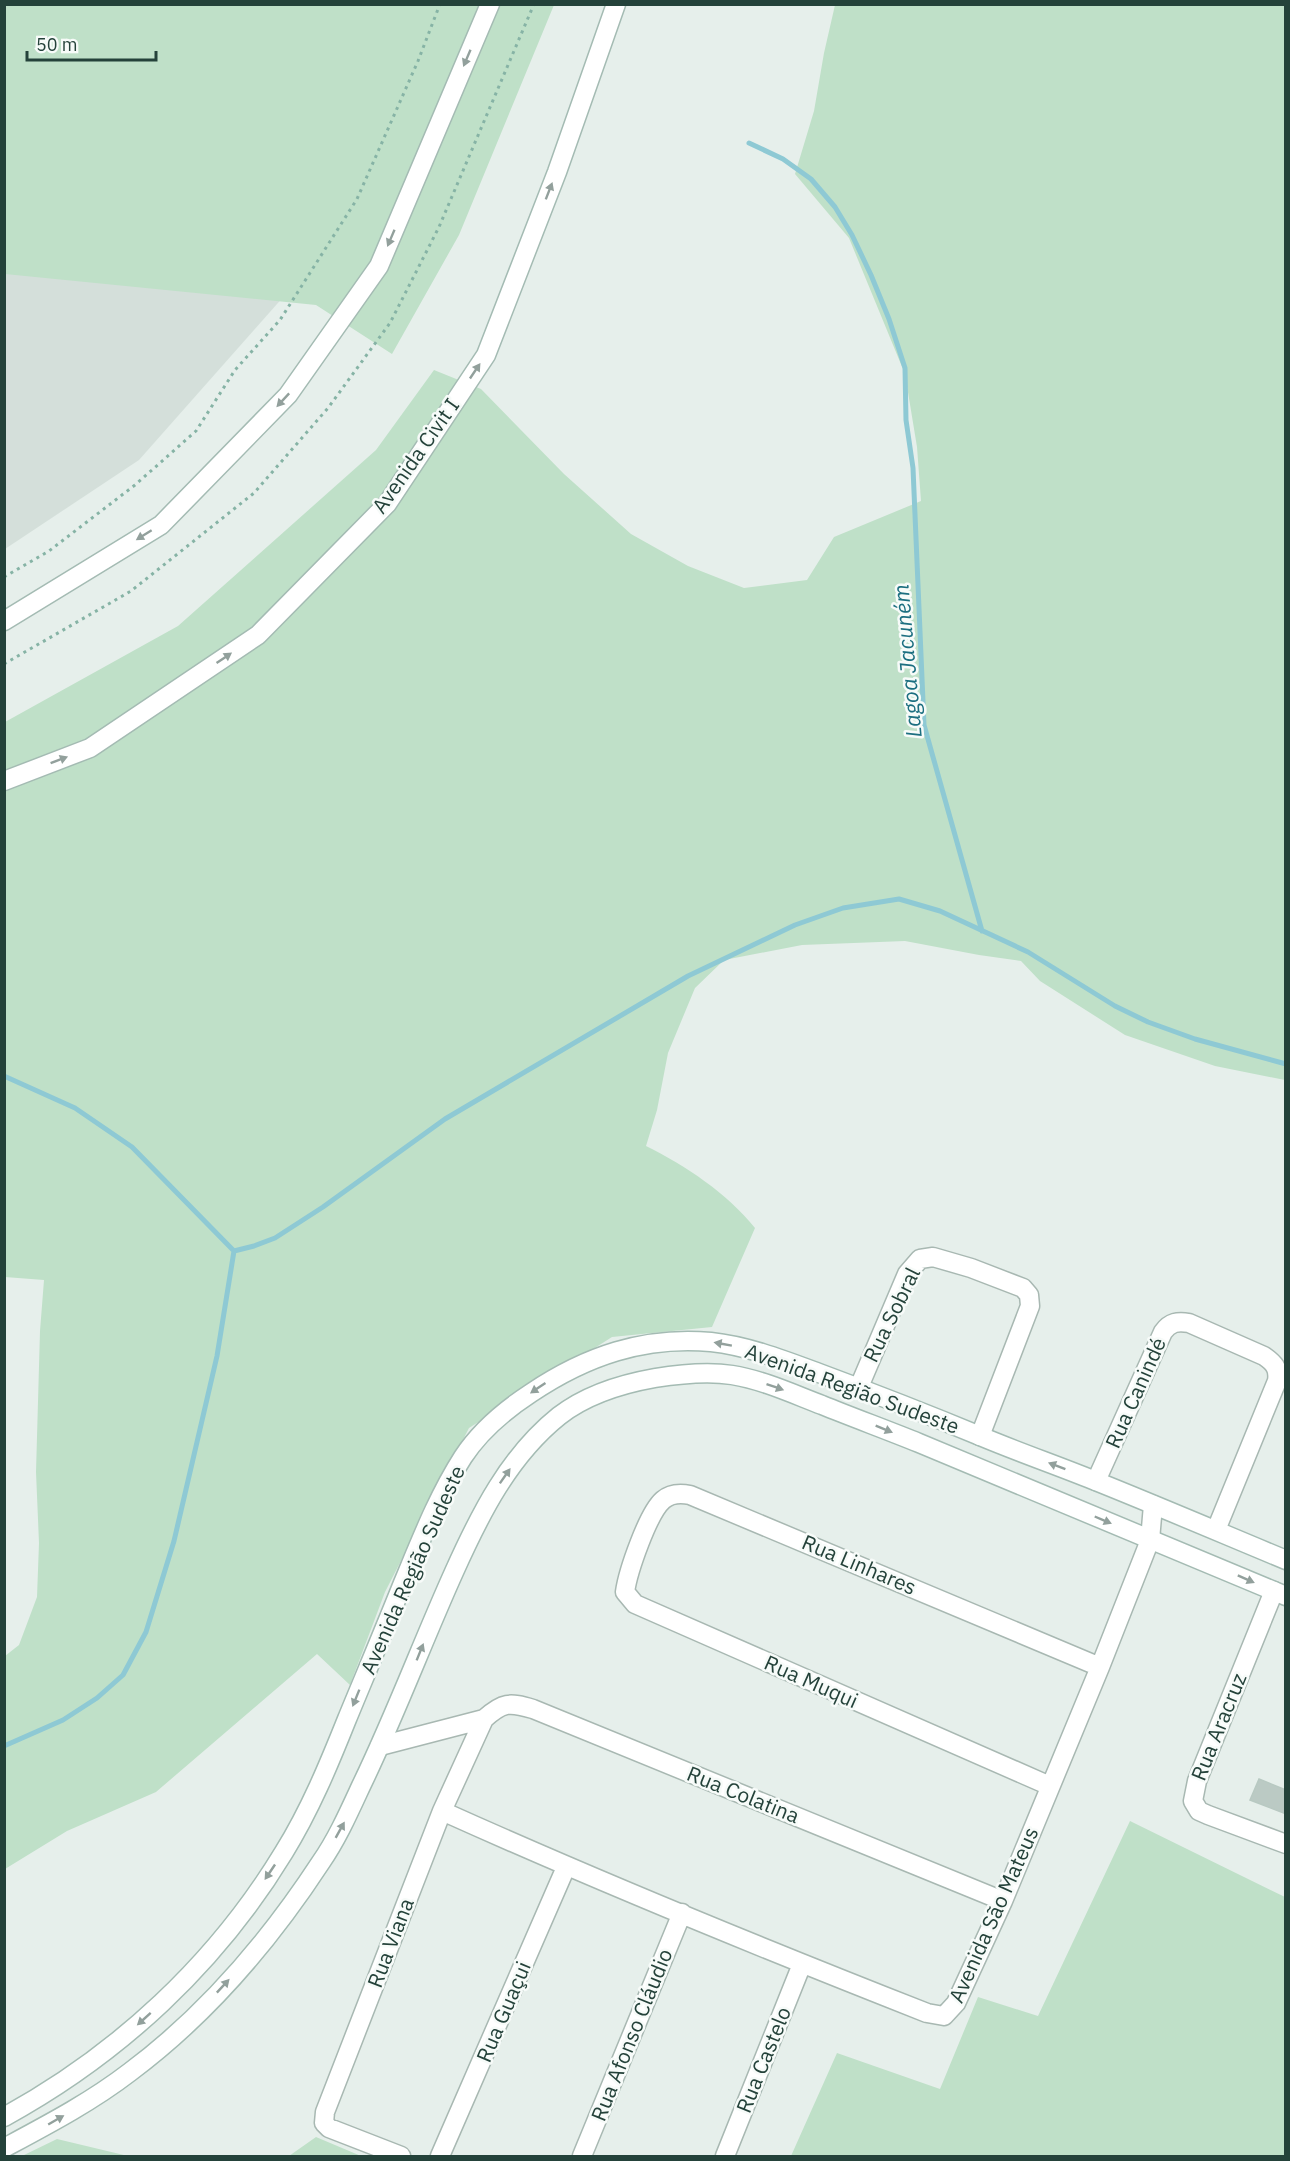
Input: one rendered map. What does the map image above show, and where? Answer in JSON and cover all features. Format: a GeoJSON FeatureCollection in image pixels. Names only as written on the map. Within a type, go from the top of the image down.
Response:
{"type":"FeatureCollection","features":[{"type":"Feature","properties":{"kind":"street"},"geometry":{"type":"LineString","coordinates":[[4,621],[161,525],[288,395],[379,266],[490,4]]}},
{"type":"Feature","properties":{"kind":"street","name":"Avenida Civit I"},"geometry":{"type":"LineString","coordinates":[[4,781],[90,748],[258,634],[387,504],[486,355],[556,172],[616,4]]}},
{"type":"Feature","properties":{"kind":"street","name":"Rua Sobral"},"geometry":{"type":"LineString","coordinates":[[859,1387],[907,1274],[920,1259],[933,1257],[971,1268],[1023,1288],[1030,1301],[980,1436]]}},
{"type":"Feature","properties":{"kind":"street","name":"Rua Canindé"},"geometry":{"type":"LineString","coordinates":[[1096,1481],[1167,1327],[1181,1322],[1222,1337],[1264,1356],[1276,1366],[1278,1374],[1216,1530]]}},
{"type":"Feature","properties":{"kind":"street","name":"Avenida Região Sudeste"},"geometry":{"type":"LineString","coordinates":[[4,2116],[45,2094],[88,2065],[174,1992],[214,1950],[285,1851],[311,1802],[416,1551],[464,1455],[484,1431],[510,1407],[552,1379],[585,1361],[620,1349],[658,1342],[709,1342],[743,1348],[791,1362],[859,1387],[1096,1481],[1286,1560]]}},
{"type":"Feature","properties":{"kind":"street","name":"Avenida Região Sudeste"},"geometry":{"type":"LineString","coordinates":[[4,2148],[58,2119],[130,2072],[167,2041],[216,1994],[263,1940],[323,1860],[346,1818],[380,1746],[458,1561],[499,1483],[517,1458],[537,1437],[561,1415],[590,1397],[630,1382],[697,1373],[732,1375],[773,1386],[945,1454],[1280,1594]]}},
{"type":"Feature","properties":{"kind":"street"},"geometry":{"type":"LineString","coordinates":[[945,1454],[958,1427]]}},
{"type":"Feature","properties":{"kind":"street","name":"Rua Linhares"},"geometry":{"type":"LineString","coordinates":[[639,1543],[657,1507],[663,1500],[680,1493],[690,1494],[1100,1667]]}},
{"type":"Feature","properties":{"kind":"street","name":"Avenida São Mateus"},"geometry":{"type":"LineString","coordinates":[[442,1811],[566,1867],[802,1964],[927,2013],[944,2016],[956,2003],[1003,1901],[1100,1667],[1150,1540],[1153,1506]]}},
{"type":"Feature","properties":{"kind":"street","name":"Rua Muqui"},"geometry":{"type":"LineString","coordinates":[[639,1543],[625,1592],[635,1604],[1050,1786]]}},
{"type":"Feature","properties":{"kind":"street","name":"Rua Aracruz"},"geometry":{"type":"LineString","coordinates":[[1280,1594],[1197,1781],[1193,1801],[1199,1811],[1286,1844]]}},
{"type":"Feature","properties":{"kind":"street","name":"Rua Colatina"},"geometry":{"type":"LineString","coordinates":[[380,1746],[484,1719],[496,1708],[506,1704],[517,1705],[532,1709],[1003,1901]]}},
{"type":"Feature","properties":{"kind":"street","name":"Rua Viana"},"geometry":{"type":"LineString","coordinates":[[401,2157],[328,2128],[324,2118],[442,1811],[484,1719]]}},
{"type":"Feature","properties":{"kind":"street","name":"Rua Guaçui"},"geometry":{"type":"LineString","coordinates":[[440,2157],[566,1867]]}},
{"type":"Feature","properties":{"kind":"street","name":"Rua Afonso Cláudio"},"geometry":{"type":"LineString","coordinates":[[588,2155],[682,1913]]}},
{"type":"Feature","properties":{"kind":"street","name":"Rua Castelo"},"geometry":{"type":"LineString","coordinates":[[725,2157],[802,1964]]}},
{"type":"Feature","properties":{"kind":"path"},"geometry":{"type":"LineString","coordinates":[[4,577],[49,551],[135,485],[196,431],[235,370],[280,320],[357,199],[418,61],[440,4]]}},
{"type":"Feature","properties":{"kind":"shaded area"},"geometry":{"type":"Polygon","coordinates":[[[5,272],[285,295],[139,460],[5,549],[5,272]]]}},
{"type":"Feature","properties":{"kind":"green space"},"geometry":{"type":"Polygon","coordinates":[[[4,5],[554,5],[459,235],[392,354],[316,305],[5,274],[4,5]]]}},
{"type":"Feature","properties":{"kind":"green space"},"geometry":{"type":"Polygon","coordinates":[[[835,5],[1285,5],[1285,1080],[1215,1066],[1125,1035],[1040,981],[1021,961],[905,941],[802,945],[724,960],[695,988],[668,1053],[657,1110],[646,1146],[705,1181],[732,1203],[755,1228],[712,1327],[612,1337],[469,1428],[385,1592],[350,1685],[317,1654],[156,1792],[67,1831],[5,1869],[5,1656],[19,1645],[37,1597],[39,1543],[36,1472],[40,1331],[44,1280],[5,1277],[5,722],[178,626],[376,450],[434,370],[481,389],[564,474],[631,534],[688,566],[744,588],[807,580],[834,537],[921,501],[917,447],[905,374],[849,238],[795,174],[814,111],[835,5]]]}},
{"type":"Feature","properties":{"kind":"green space"},"geometry":{"type":"Polygon","coordinates":[[[1130,1821],[1285,1897],[1285,2156],[791,2156],[837,2053],[940,2089],[978,1997],[1038,2016],[1130,1821]]]}},
{"type":"Feature","properties":{"kind":"green space"},"geometry":{"type":"Polygon","coordinates":[[[316,2137],[361,2156],[289,2156],[316,2137]]]}},
{"type":"Feature","properties":{"kind":"green space"},"geometry":{"type":"Polygon","coordinates":[[[57,2139],[128,2156],[22,2156],[57,2139]]]}},
{"type":"Feature","properties":{"kind":"building"},"geometry":{"type":"Polygon","coordinates":[[[1259,1779],[1286,1790],[1286,1814],[1250,1800],[1259,1779]]]}},
{"type":"Feature","properties":{"kind":"waterway","name":"Lagoa Jacuném"},"geometry":{"type":"LineString","coordinates":[[749,143],[783,159],[811,179],[835,207],[852,235],[871,275],[905,368],[906,420],[913,468],[924,725],[982,931]]}},
{"type":"Feature","properties":{"kind":"waterway"},"geometry":{"type":"LineString","coordinates":[[234,1251],[275,1238],[323,1207],[445,1119],[688,976],[795,925],[843,908],[899,899],[940,911],[1028,952],[1115,1006],[1148,1022],[1195,1039],[1286,1064]]}},
{"type":"Feature","properties":{"kind":"waterway"},"geometry":{"type":"LineString","coordinates":[[4,1076],[75,1108],[132,1147],[234,1251]]}},
{"type":"Feature","properties":{"kind":"waterway"},"geometry":{"type":"LineString","coordinates":[[4,1746],[63,1720],[97,1698],[123,1675],[146,1632],[174,1541],[217,1356],[234,1251]]}}]}
